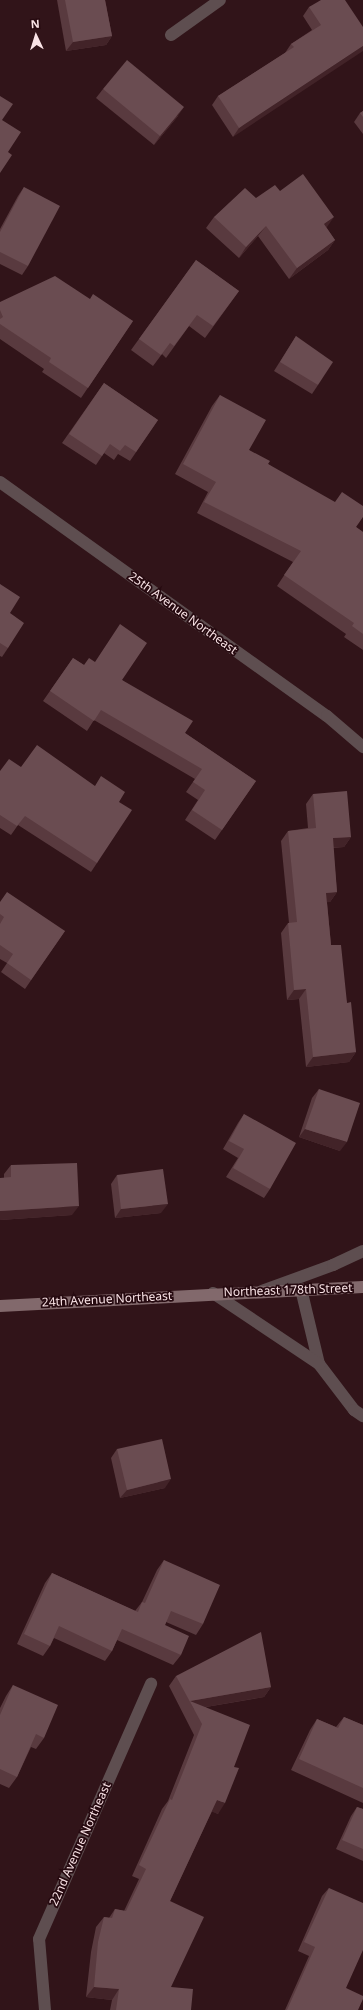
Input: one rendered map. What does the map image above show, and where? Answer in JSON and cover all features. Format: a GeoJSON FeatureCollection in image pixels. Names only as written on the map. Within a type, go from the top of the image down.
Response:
{"type":"FeatureCollection","features":[{"type":"Feature","properties":{"kind":"main road","name":"Northeast 178th Street"},"geometry":{"type":"LineString","coordinates":[[213,1293],[363,1286]]}},
{"type":"Feature","properties":{"kind":"main road","name":"24th Avenue Northeast"},"geometry":{"type":"LineString","coordinates":[[0,1306],[213,1293]]}},
{"type":"Feature","properties":{"kind":"street"},"geometry":{"type":"LineString","coordinates":[[170,35],[220,0]]}},
{"type":"Feature","properties":{"kind":"street","name":"25th Avenue Northeast"},"geometry":{"type":"LineString","coordinates":[[0,482],[327,716],[363,747]]}},
{"type":"Feature","properties":{"kind":"street"},"geometry":{"type":"LineString","coordinates":[[261,1291],[333,1265],[363,1251]]}},
{"type":"Feature","properties":{"kind":"street"},"geometry":{"type":"LineString","coordinates":[[301,1289],[319,1364]]}},
{"type":"Feature","properties":{"kind":"street"},"geometry":{"type":"LineString","coordinates":[[213,1293],[319,1364],[354,1410],[363,1416]]}},
{"type":"Feature","properties":{"kind":"street","name":"22nd Avenue Northeast"},"geometry":{"type":"LineString","coordinates":[[45,2010],[39,1939],[151,1684]]}},
{"type":"Feature","properties":{"kind":"building"},"geometry":{"type":"Polygon","coordinates":[[[65,0],[105,0],[112,36],[73,42],[65,0]]]}},
{"type":"Feature","properties":{"kind":"building"},"geometry":{"type":"Polygon","coordinates":[[[321,0],[345,0],[363,27],[363,46],[239,128],[218,96],[294,47],[291,44],[321,25],[309,7],[321,0]]]}},
{"type":"Feature","properties":{"kind":"building"},"geometry":{"type":"Polygon","coordinates":[[[127,60],[184,107],[160,136],[103,89],[127,60]]]}},
{"type":"Feature","properties":{"kind":"building"},"geometry":{"type":"Polygon","coordinates":[[[0,96],[13,104],[2,120],[21,132],[8,152],[12,155],[0,173],[0,96]]]}},
{"type":"Feature","properties":{"kind":"building"},"geometry":{"type":"Polygon","coordinates":[[[303,174],[334,217],[324,224],[335,240],[297,268],[266,226],[246,247],[214,217],[245,188],[256,198],[275,185],[280,191],[303,174]]]}},
{"type":"Feature","properties":{"kind":"building"},"geometry":{"type":"Polygon","coordinates":[[[24,187],[60,206],[28,266],[0,252],[0,232],[24,187]]]}},
{"type":"Feature","properties":{"kind":"building"},"geometry":{"type":"Polygon","coordinates":[[[196,260],[239,291],[213,326],[197,315],[174,346],[170,343],[161,355],[139,339],[196,260]]]}},
{"type":"Feature","properties":{"kind":"building"},"geometry":{"type":"Polygon","coordinates":[[[55,276],[90,299],[93,294],[133,321],[88,388],[49,362],[51,358],[0,324],[0,319],[3,317],[0,310],[0,302],[55,276]]]}},
{"type":"Feature","properties":{"kind":"building"},"geometry":{"type":"Polygon","coordinates":[[[296,336],[333,362],[318,385],[280,362],[296,336]]]}},
{"type":"Feature","properties":{"kind":"building"},"geometry":{"type":"Polygon","coordinates":[[[104,383],[158,420],[136,452],[125,445],[120,451],[110,444],[102,456],[69,434],[104,383]]]}},
{"type":"Feature","properties":{"kind":"building"},"geometry":{"type":"Polygon","coordinates":[[[220,395],[266,420],[249,450],[270,461],[268,464],[335,502],[342,492],[363,506],[363,517],[356,527],[363,532],[363,634],[352,626],[354,623],[284,575],[301,551],[204,502],[216,482],[183,464],[220,395]]]}},
{"type":"Feature","properties":{"kind":"building"},"geometry":{"type":"Polygon","coordinates":[[[0,584],[20,597],[10,613],[24,623],[8,648],[0,643],[0,584]]]}},
{"type":"Feature","properties":{"kind":"building"},"geometry":{"type":"Polygon","coordinates":[[[120,624],[147,643],[122,680],[193,721],[185,733],[256,781],[222,830],[192,810],[205,790],[193,782],[202,769],[101,710],[94,721],[50,691],[73,658],[84,665],[89,658],[95,662],[120,624]]]}},
{"type":"Feature","properties":{"kind":"building"},"geometry":{"type":"Polygon","coordinates":[[[37,745],[95,786],[101,776],[125,792],[119,802],[132,810],[97,863],[25,816],[17,826],[0,815],[0,771],[9,759],[21,767],[37,745]]]}},
{"type":"Feature","properties":{"kind":"building"},"geometry":{"type":"Polygon","coordinates":[[[347,791],[351,837],[333,838],[337,892],[326,893],[331,945],[341,945],[347,1003],[351,1002],[356,1052],[313,1057],[306,989],[294,990],[288,923],[297,922],[288,831],[316,828],[313,794],[347,791]]]}},
{"type":"Feature","properties":{"kind":"building"},"geometry":{"type":"Polygon","coordinates":[[[7,892],[65,931],[31,980],[7,963],[13,954],[0,945],[0,924],[4,917],[0,914],[0,902],[7,892]]]}},
{"type":"Feature","properties":{"kind":"building"},"geometry":{"type":"Polygon","coordinates":[[[319,1089],[360,1103],[347,1142],[305,1129],[319,1089]]]}},
{"type":"Feature","properties":{"kind":"building"},"geometry":{"type":"Polygon","coordinates":[[[244,1114],[296,1143],[270,1189],[233,1168],[244,1149],[229,1141],[244,1114]]]}},
{"type":"Feature","properties":{"kind":"building"},"geometry":{"type":"Polygon","coordinates":[[[77,1163],[79,1206],[0,1211],[0,1178],[11,1177],[11,1165],[77,1163]]]}},
{"type":"Feature","properties":{"kind":"building"},"geometry":{"type":"Polygon","coordinates":[[[163,1169],[168,1204],[121,1209],[117,1175],[163,1169]]]}},
{"type":"Feature","properties":{"kind":"building"},"geometry":{"type":"Polygon","coordinates":[[[162,1439],[171,1479],[127,1490],[117,1449],[162,1439]]]}},
{"type":"Feature","properties":{"kind":"building"},"geometry":{"type":"Polygon","coordinates":[[[164,1560],[220,1585],[203,1624],[171,1611],[165,1625],[189,1636],[181,1655],[122,1629],[112,1651],[59,1626],[50,1646],[24,1634],[52,1573],[138,1612],[142,1602],[145,1603],[164,1560]]]}},
{"type":"Feature","properties":{"kind":"building"},"geometry":{"type":"Polygon","coordinates":[[[261,1632],[271,1687],[190,1701],[250,1725],[234,1767],[239,1768],[225,1803],[217,1800],[170,1901],[204,1917],[171,1987],[193,1989],[191,2010],[116,2010],[119,1989],[94,1987],[98,1942],[104,1917],[112,1918],[115,1909],[126,1911],[146,1869],[139,1865],[170,1799],[172,1800],[202,1724],[176,1676],[261,1632]]]}},
{"type":"Feature","properties":{"kind":"building"},"geometry":{"type":"Polygon","coordinates":[[[13,1685],[58,1705],[44,1738],[36,1734],[17,1777],[0,1769],[0,1715],[13,1685]]]}},
{"type":"Feature","properties":{"kind":"building"},"geometry":{"type":"Polygon","coordinates":[[[344,1717],[363,1725],[363,1788],[299,1759],[317,1719],[338,1728],[344,1717]]]}},
{"type":"Feature","properties":{"kind":"building"},"geometry":{"type":"Polygon","coordinates":[[[357,1807],[363,1809],[363,1849],[342,1840],[357,1807]]]}},
{"type":"Feature","properties":{"kind":"building"},"geometry":{"type":"Polygon","coordinates":[[[329,1888],[363,1903],[363,1950],[346,1988],[363,1996],[363,1999],[358,2010],[287,2010],[315,1947],[304,1942],[329,1888]]]}}]}
